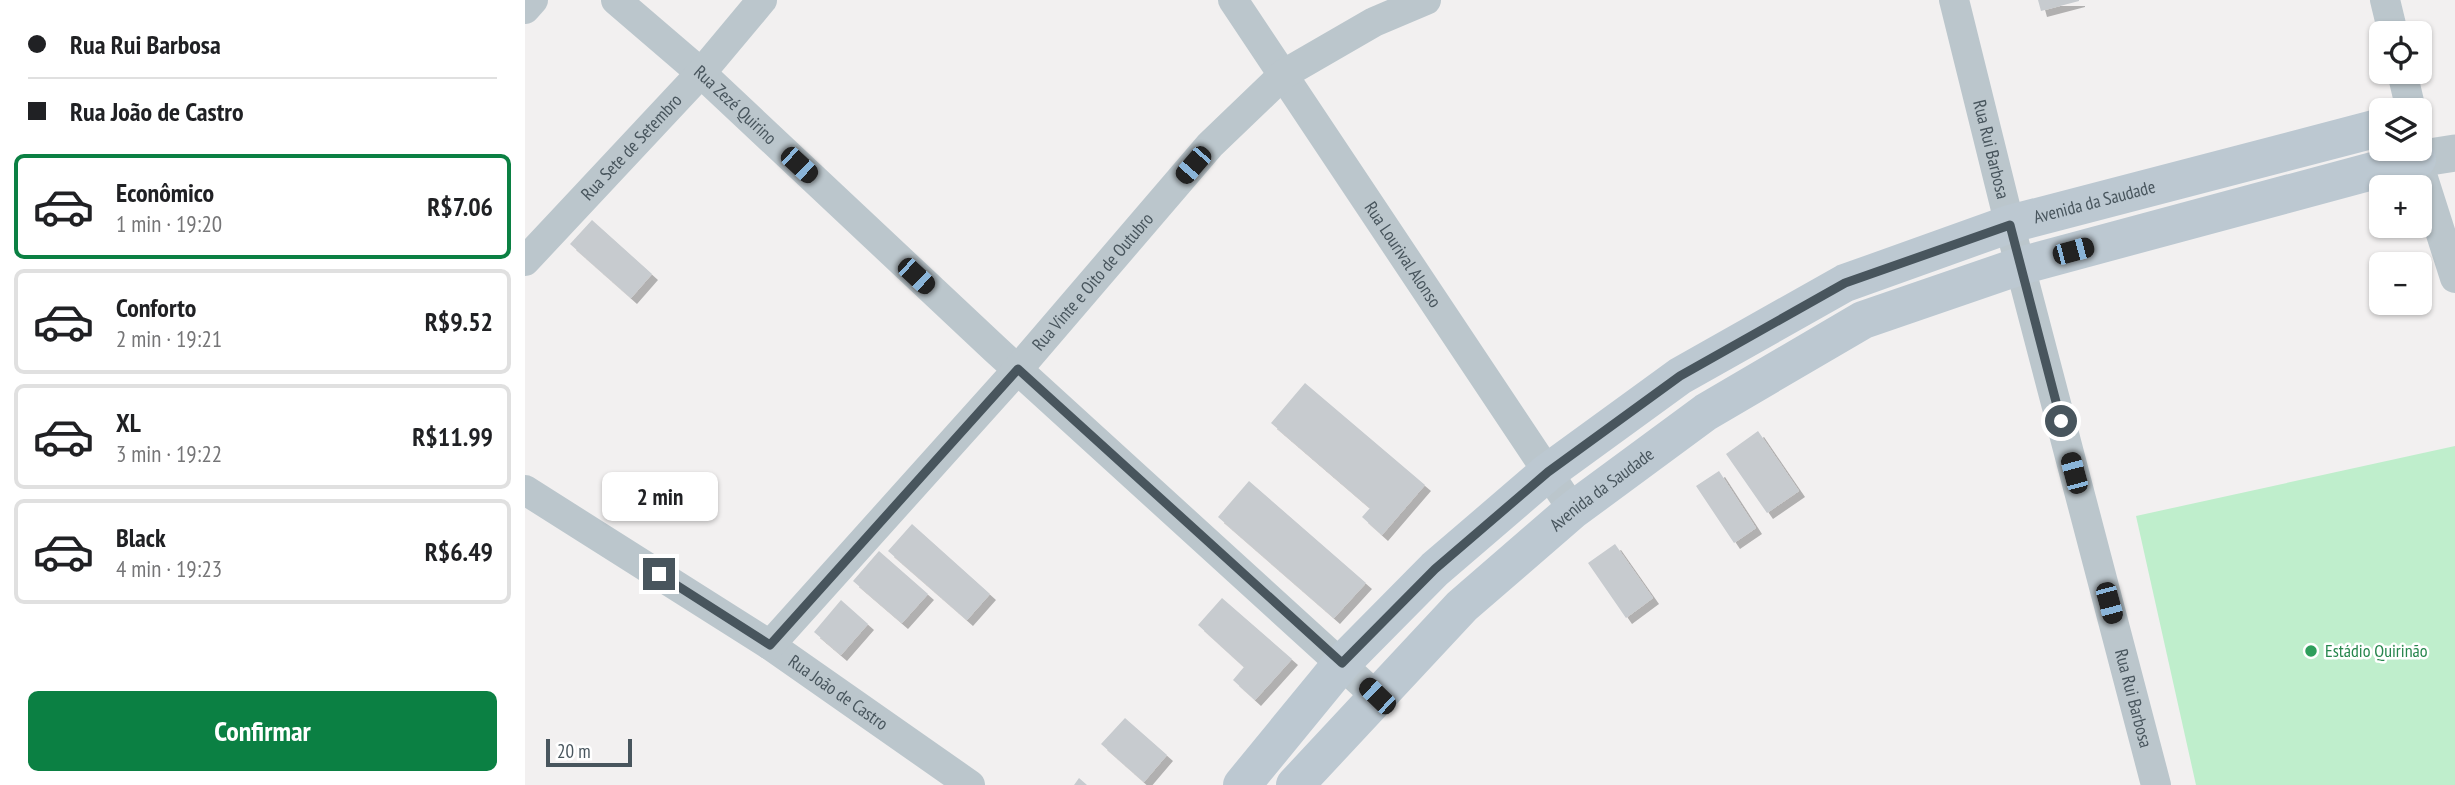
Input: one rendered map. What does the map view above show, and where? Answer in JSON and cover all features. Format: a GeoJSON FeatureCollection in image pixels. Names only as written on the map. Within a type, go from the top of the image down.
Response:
{"type":"FeatureCollection","features":[{"type":"Feature","properties":{"kind":"main road","name":"Avenida da Saudade"},"geometry":{"type":"LineString","coordinates":[[1242,785],[1342,663],[1435,569],[1548,472],[1680,376],[1845,283],[2010,225],[2369,130]]}},
{"type":"Feature","properties":{"kind":"main road","name":"Avenida da Saudade"},"geometry":{"type":"LineString","coordinates":[[1295,785],[1462,606],[1573,510],[1706,412],[1863,320],[2020,265],[2391,161]]}},
{"type":"Feature","properties":{"kind":"street"},"geometry":{"type":"LineString","coordinates":[[525,9],[533,0]]}},
{"type":"Feature","properties":{"kind":"street","name":"Rua Zezé Quirino"},"geometry":{"type":"LineString","coordinates":[[616,0],[701,73],[1018,369],[1377,696]]}},
{"type":"Feature","properties":{"kind":"street","name":"Rua Sete de Setembro"},"geometry":{"type":"LineString","coordinates":[[525,261],[701,73],[762,0]]}},
{"type":"Feature","properties":{"kind":"street","name":"Rua Lourival Alonso"},"geometry":{"type":"LineString","coordinates":[[1233,0],[1573,510]]}},
{"type":"Feature","properties":{"kind":"street","name":"Rua Vinte e Oito de Outubro"},"geometry":{"type":"LineString","coordinates":[[770,645],[1018,369],[1210,145],[1284,74],[1374,22],[1426,0]]}},
{"type":"Feature","properties":{"kind":"street","name":"Rua Rui Barbosa"},"geometry":{"type":"LineString","coordinates":[[1954,0],[2020,265],[2156,785]]}},
{"type":"Feature","properties":{"kind":"street"},"geometry":{"type":"LineString","coordinates":[[2385,0],[2390,21]]}},
{"type":"Feature","properties":{"kind":"street"},"geometry":{"type":"LineString","coordinates":[[2432,154],[2455,153]]}},
{"type":"Feature","properties":{"kind":"street"},"geometry":{"type":"LineString","coordinates":[[2418,161],[2455,278]]}},
{"type":"Feature","properties":{"kind":"street","name":"Rua João de Castro"},"geometry":{"type":"LineString","coordinates":[[525,490],[770,645],[970,785]]}},
{"type":"Feature","properties":{"kind":"green space","name":"Estádio Quirinão"},"geometry":{"type":"Polygon","coordinates":[[[2455,446],[2455,785],[2196,785],[2136,516],[2455,446]]]}},
{"type":"Feature","properties":{"kind":"building"},"geometry":{"type":"Polygon","coordinates":[[[2038,0],[2079,0],[2079,1],[2041,11],[2038,0]]]}},
{"type":"Feature","properties":{"kind":"building"},"geometry":{"type":"Polygon","coordinates":[[[592,220],[652,274],[631,298],[570,244],[592,220]]]}},
{"type":"Feature","properties":{"kind":"building"},"geometry":{"type":"Polygon","coordinates":[[[1305,383],[1425,485],[1382,535],[1362,517],[1370,508],[1271,423],[1305,383]]]}},
{"type":"Feature","properties":{"kind":"building"},"geometry":{"type":"Polygon","coordinates":[[[1758,431],[1799,491],[1767,513],[1726,454],[1758,431]]]}},
{"type":"Feature","properties":{"kind":"building"},"geometry":{"type":"Polygon","coordinates":[[[1719,471],[1756,528],[1734,543],[1696,486],[1719,471]]]}},
{"type":"Feature","properties":{"kind":"building"},"geometry":{"type":"Polygon","coordinates":[[[1249,481],[1366,583],[1334,618],[1218,517],[1249,481]]]}},
{"type":"Feature","properties":{"kind":"building"},"geometry":{"type":"Polygon","coordinates":[[[912,524],[990,594],[967,620],[888,551],[912,524]]]}},
{"type":"Feature","properties":{"kind":"building"},"geometry":{"type":"Polygon","coordinates":[[[1615,544],[1653,598],[1626,618],[1588,563],[1615,544]]]}},
{"type":"Feature","properties":{"kind":"building"},"geometry":{"type":"Polygon","coordinates":[[[879,551],[928,594],[902,623],[853,581],[879,551]]]}},
{"type":"Feature","properties":{"kind":"building"},"geometry":{"type":"Polygon","coordinates":[[[1222,598],[1292,659],[1255,700],[1233,680],[1244,667],[1198,625],[1222,598]]]}},
{"type":"Feature","properties":{"kind":"building"},"geometry":{"type":"Polygon","coordinates":[[[841,600],[868,624],[841,655],[814,632],[841,600]]]}},
{"type":"Feature","properties":{"kind":"building"},"geometry":{"type":"Polygon","coordinates":[[[1125,718],[1167,755],[1144,782],[1101,744],[1125,718]]]}},
{"type":"Feature","properties":{"kind":"building"},"geometry":{"type":"Polygon","coordinates":[[[1079,778],[1087,785],[1074,785],[1079,778]]]}},
{"type":"Feature","properties":{"kind":"place","name":"Estádio Quirinão"},"geometry":{"type":"Point","coordinates":[2311,651]}},
{"type":"Feature","properties":{"kind":"route"},"geometry":{"type":"LineString","coordinates":[[659,574],[770,645],[1018,369],[1342,663],[1435,569],[1548,472],[1680,376],[1845,283],[2010,225],[2061,421]]}}]}
